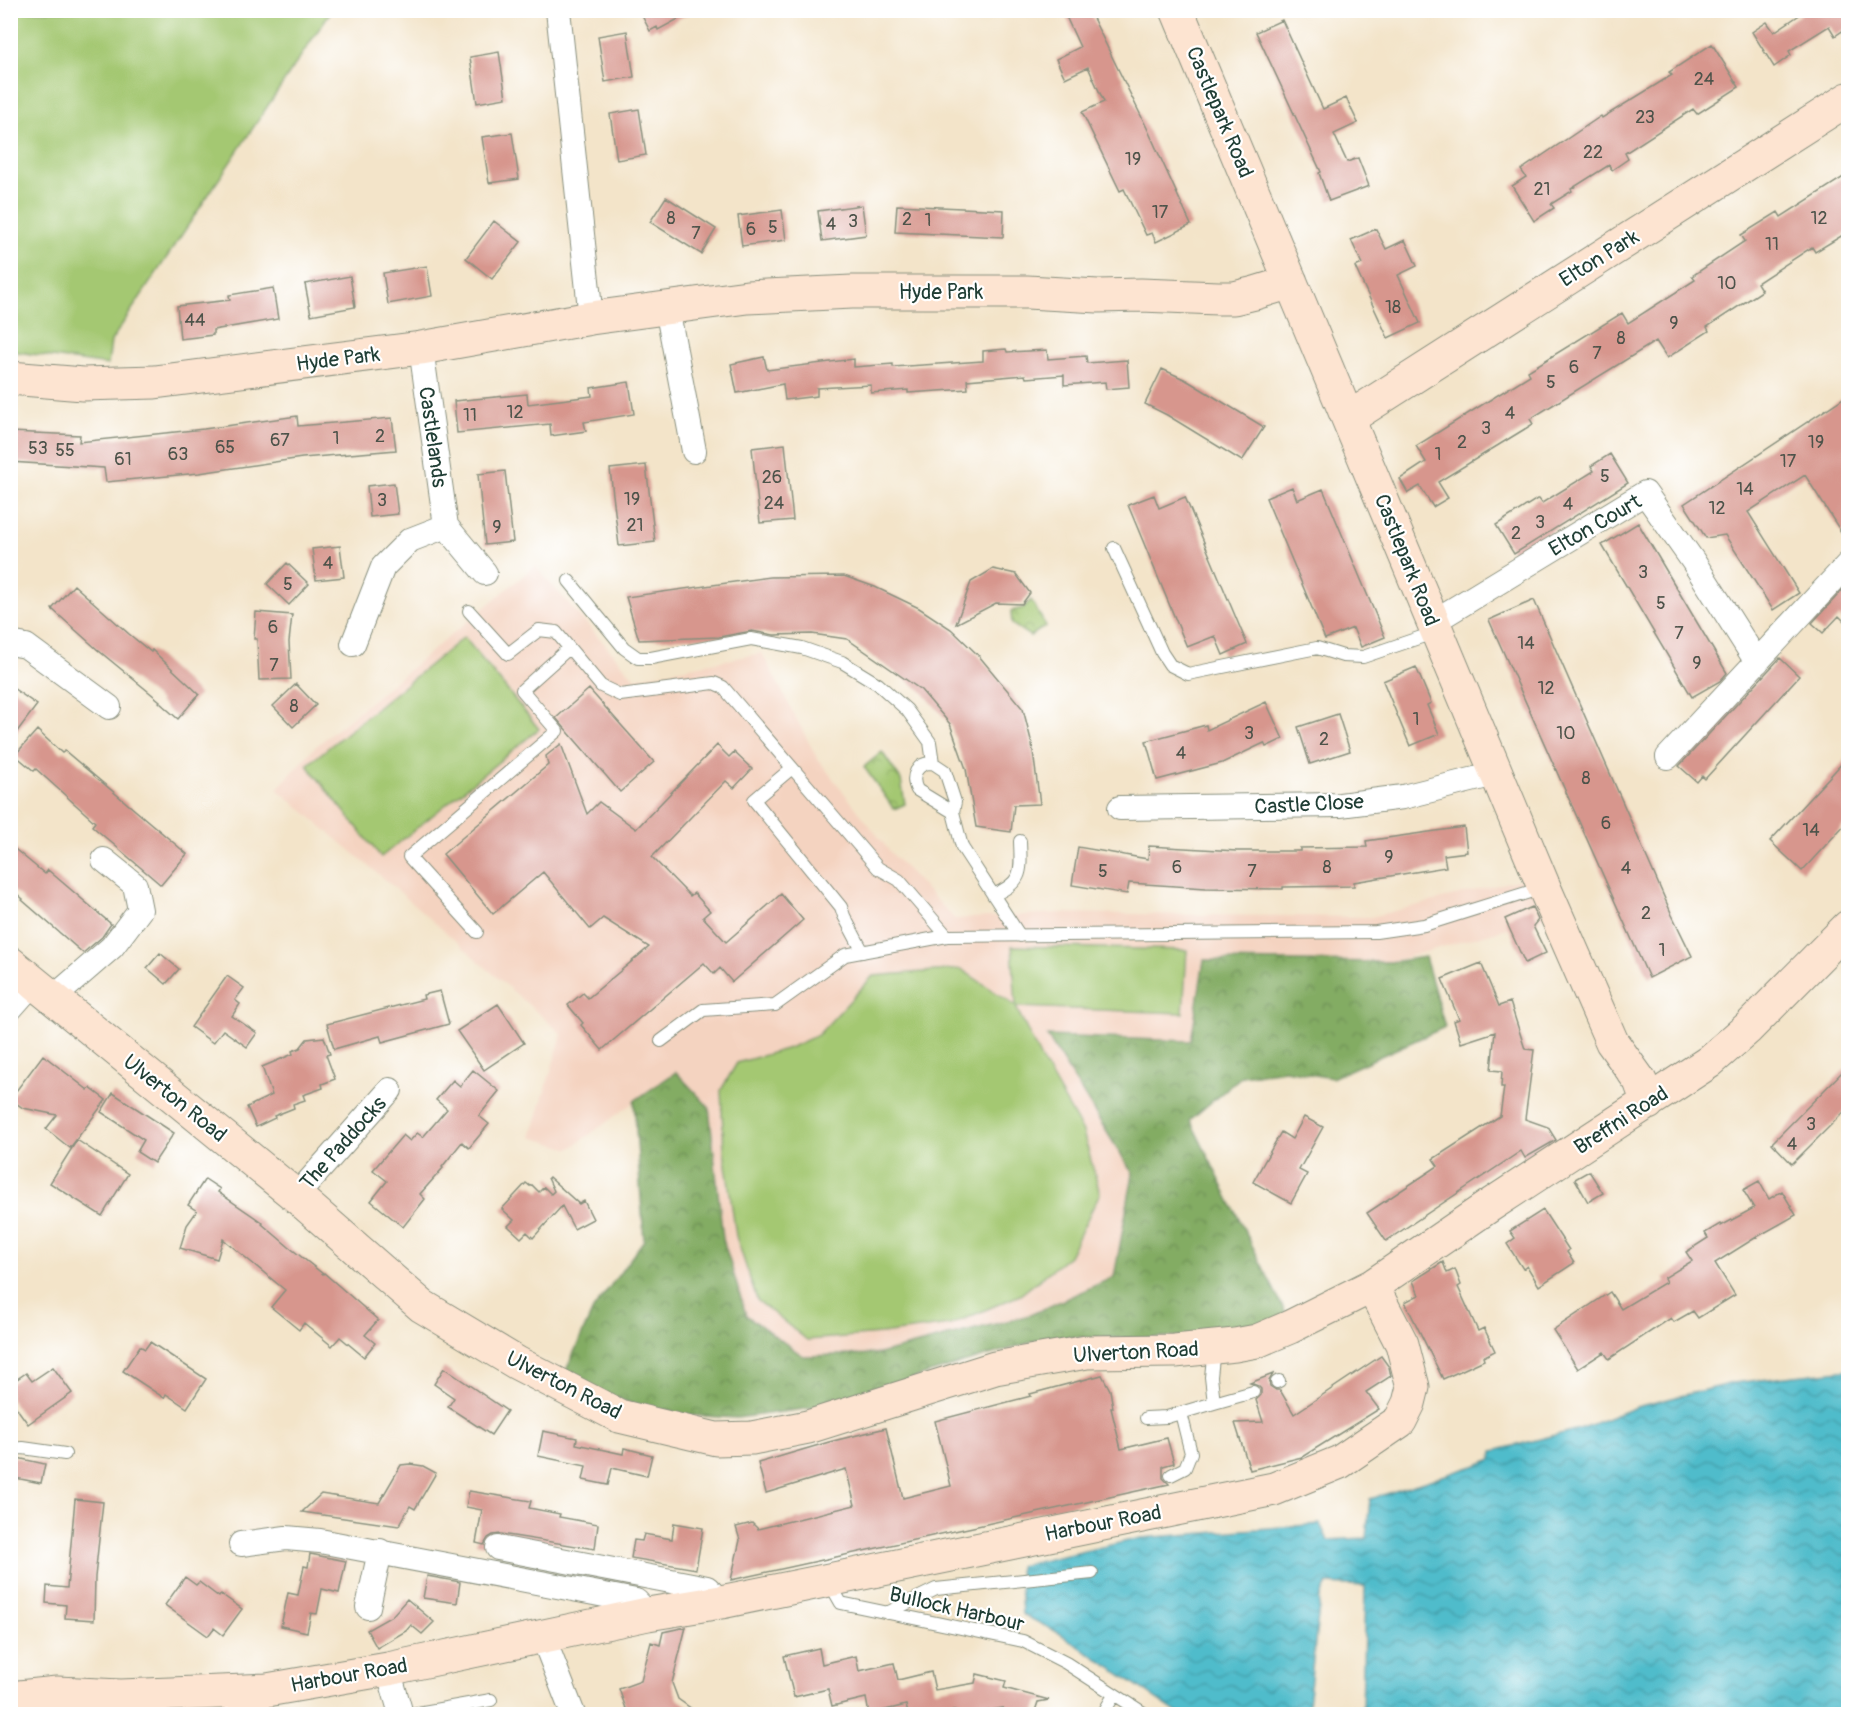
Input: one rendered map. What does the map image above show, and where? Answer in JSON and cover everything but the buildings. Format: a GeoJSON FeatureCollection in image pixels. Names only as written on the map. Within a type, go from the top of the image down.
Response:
{"type":"FeatureCollection","features":[{"type":"Feature","properties":{"kind":"street"},"geometry":{"type":"LineString","coordinates":[[558,10],[591,318]]}},
{"type":"Feature","properties":{"kind":"street","name":"Castlepark Road"},"geometry":{"type":"LineString","coordinates":[[1177,10],[1544,888],[1612,1042],[1640,1081],[1648,1103]]}},
{"type":"Feature","properties":{"kind":"street","name":"Elton Park"},"geometry":{"type":"LineString","coordinates":[[1349,418],[1848,99]]}},
{"type":"Feature","properties":{"kind":"street","name":"Hyde Park"},"geometry":{"type":"LineString","coordinates":[[10,378],[83,384],[155,382],[421,348],[591,318],[747,297],[852,292],[1027,292],[1098,296],[1234,298],[1291,282]]}},
{"type":"Feature","properties":{"kind":"street"},"geometry":{"type":"LineString","coordinates":[[667,308],[694,451]]}},
{"type":"Feature","properties":{"kind":"street","name":"Castlelands"},"geometry":{"type":"LineString","coordinates":[[421,348],[446,526]]}},
{"type":"Feature","properties":{"kind":"street","name":"Elton Court"},"geometry":{"type":"LineString","coordinates":[[1435,627],[1646,493],[1693,561],[1757,662]]}},
{"type":"Feature","properties":{"kind":"street"},"geometry":{"type":"LineString","coordinates":[[353,645],[383,567],[410,540],[446,526],[485,573]]}},
{"type":"Feature","properties":{"kind":"street"},"geometry":{"type":"LineString","coordinates":[[1668,757],[1848,564]]}},
{"type":"Feature","properties":{"kind":"street"},"geometry":{"type":"LineString","coordinates":[[10,643],[26,646],[109,707]]}},
{"type":"Feature","properties":{"kind":"street","name":"Castle Close"},"geometry":{"type":"LineString","coordinates":[[1120,808],[1340,805],[1403,797],[1495,774]]}},
{"type":"Feature","properties":{"kind":"street"},"geometry":{"type":"LineString","coordinates":[[10,1009],[32,982],[112,947],[140,910],[135,885],[105,860]]}},
{"type":"Feature","properties":{"kind":"street","name":"Breffni Road"},"geometry":{"type":"LineString","coordinates":[[1372,1286],[1709,1062],[1740,1035],[1848,927]]}},
{"type":"Feature","properties":{"kind":"street","name":"Ulverton Road"},"geometry":{"type":"LineString","coordinates":[[32,982],[296,1196],[422,1306],[517,1363],[619,1416],[716,1438],[752,1438],[807,1426],[1006,1366],[1087,1352],[1175,1351],[1257,1341],[1372,1286]]}},
{"type":"Feature","properties":{"kind":"street","name":"The Paddocks"},"geometry":{"type":"LineString","coordinates":[[296,1196],[390,1090]]}},
{"type":"Feature","properties":{"kind":"street","name":"Harbour Road"},"geometry":{"type":"LineString","coordinates":[[10,1698],[57,1693],[122,1706],[231,1703],[267,1690],[388,1670],[648,1614],[721,1602],[1274,1489],[1340,1462],[1400,1421],[1409,1403],[1413,1387],[1402,1344],[1372,1286]]}},
{"type":"Feature","properties":{"kind":"street"},"geometry":{"type":"LineString","coordinates":[[241,1544],[286,1538],[381,1551],[636,1601],[648,1614]]}},
{"type":"Feature","properties":{"kind":"street"},"geometry":{"type":"LineString","coordinates":[[498,1548],[707,1588],[721,1602]]}},
{"type":"Feature","properties":{"kind":"street"},"geometry":{"type":"LineString","coordinates":[[368,1607],[381,1551]]}},
{"type":"Feature","properties":{"kind":"street"},"geometry":{"type":"LineString","coordinates":[[543,1636],[573,1714]]}},
{"type":"Feature","properties":{"kind":"street"},"geometry":{"type":"LineString","coordinates":[[388,1670],[401,1714]]}},
{"type":"Feature","properties":{"kind":"lane"},"geometry":{"type":"LineString","coordinates":[[1114,548],[1162,653],[1170,665],[1188,674],[1317,648],[1343,656],[1363,657],[1435,627]]}},
{"type":"Feature","properties":{"kind":"lane"},"geometry":{"type":"LineString","coordinates":[[569,581],[624,648],[638,658],[651,658],[751,639],[802,648],[842,662],[878,684],[907,710],[930,742],[933,763]]}},
{"type":"Feature","properties":{"kind":"lane"},"geometry":{"type":"LineString","coordinates":[[469,611],[508,654],[539,630],[556,632],[601,686],[620,695],[714,683],[723,687],[878,868],[899,880],[947,936]]}},
{"type":"Feature","properties":{"kind":"lane"},"geometry":{"type":"LineString","coordinates":[[477,932],[409,857],[557,731],[522,690],[569,648]]}},
{"type":"Feature","properties":{"kind":"lane"},"geometry":{"type":"LineString","coordinates":[[953,812],[920,793],[914,786],[914,776],[918,768],[927,763],[933,763],[945,771],[955,802],[953,812],[962,847],[1020,936]]}},
{"type":"Feature","properties":{"kind":"lane"},"geometry":{"type":"LineString","coordinates":[[792,768],[754,800],[841,907],[863,952]]}},
{"type":"Feature","properties":{"kind":"lane"},"geometry":{"type":"LineString","coordinates":[[993,895],[1005,890],[1017,880],[1021,865],[1020,841]]}},
{"type":"Feature","properties":{"kind":"lane"},"geometry":{"type":"LineString","coordinates":[[661,1041],[703,1010],[775,1005],[845,955],[947,936],[1376,932],[1424,926],[1544,888]]}},
{"type":"Feature","properties":{"kind":"lane"},"geometry":{"type":"LineString","coordinates":[[1214,1404],[1211,1377],[1215,1347]]}},
{"type":"Feature","properties":{"kind":"lane"},"geometry":{"type":"LineString","coordinates":[[1146,1418],[1167,1417],[1253,1392]]}},
{"type":"Feature","properties":{"kind":"lane"},"geometry":{"type":"LineString","coordinates":[[1171,1475],[1185,1468],[1191,1453],[1182,1413]]}},
{"type":"Feature","properties":{"kind":"lane"},"geometry":{"type":"LineString","coordinates":[[10,1449],[23,1448],[65,1454]]}},
{"type":"Feature","properties":{"kind":"lane"},"geometry":{"type":"LineString","coordinates":[[887,1613],[936,1589],[1092,1574]]}},
{"type":"Feature","properties":{"kind":"lane","name":"Bullock Harbour"},"geometry":{"type":"LineString","coordinates":[[828,1580],[841,1603],[1023,1641],[1066,1663],[1145,1714]]}},
{"type":"Feature","properties":{"kind":"lane"},"geometry":{"type":"LineString","coordinates":[[1103,1714],[1114,1695]]}},
{"type":"Feature","properties":{"kind":"lane"},"geometry":{"type":"LineString","coordinates":[[412,1714],[491,1700]]}},
{"type":"Feature","properties":{"kind":"shaded area"},"geometry":{"type":"Polygon","coordinates":[[[535,566],[635,678],[762,653],[817,758],[891,853],[955,919],[1058,913],[1371,917],[1529,877],[1546,917],[1390,962],[1204,960],[1191,1041],[1048,1036],[1133,1174],[1114,1277],[1030,1315],[879,1354],[803,1356],[746,1315],[723,1239],[709,1107],[675,1072],[570,1149],[531,1137],[562,1034],[395,888],[277,789],[315,747],[535,566]]]}},
{"type":"Feature","properties":{"kind":"green space"},"geometry":{"type":"Polygon","coordinates":[[[10,11],[331,11],[111,341],[108,365],[11,351],[10,11]]]}},
{"type":"Feature","properties":{"kind":"green space"},"geometry":{"type":"Polygon","coordinates":[[[1031,600],[1046,626],[1030,636],[1012,624],[1011,611],[1023,608],[1031,600]]]}},
{"type":"Feature","properties":{"kind":"green space"},"geometry":{"type":"Polygon","coordinates":[[[464,637],[539,729],[381,857],[307,765],[464,637]]]}},
{"type":"Feature","properties":{"kind":"green space"},"geometry":{"type":"Polygon","coordinates":[[[882,752],[901,780],[905,804],[894,809],[864,767],[882,752]]]}},
{"type":"Feature","properties":{"kind":"green space"},"geometry":{"type":"Polygon","coordinates":[[[1012,946],[1187,950],[1183,1013],[1016,1007],[1041,1059],[1083,1132],[1100,1193],[1069,1256],[1020,1295],[950,1325],[807,1340],[757,1300],[736,1236],[724,1151],[721,1090],[737,1063],[789,1048],[818,1035],[873,976],[961,969],[1016,1006],[1012,946]]]}},
{"type":"Feature","properties":{"kind":"green space"},"geometry":{"type":"Polygon","coordinates":[[[1425,957],[1445,1027],[1332,1078],[1285,1070],[1242,1076],[1190,1120],[1290,1322],[1232,1334],[1147,1338],[1048,1337],[819,1407],[737,1418],[655,1413],[563,1377],[593,1310],[644,1240],[634,1101],[676,1072],[709,1107],[723,1239],[746,1315],[803,1356],[879,1354],[1030,1315],[1114,1277],[1133,1174],[1047,1036],[1191,1041],[1204,960],[1390,962],[1425,957]]]}},
{"type":"Feature","properties":{"kind":"water"},"geometry":{"type":"Polygon","coordinates":[[[1848,1370],[1848,1714],[1362,1714],[1365,1586],[1327,1584],[1320,1598],[1307,1714],[1179,1714],[1059,1633],[1022,1614],[1019,1566],[1141,1538],[1320,1524],[1328,1540],[1366,1538],[1370,1499],[1477,1465],[1492,1459],[1493,1451],[1583,1428],[1636,1407],[1733,1383],[1848,1370]]]}}]}
